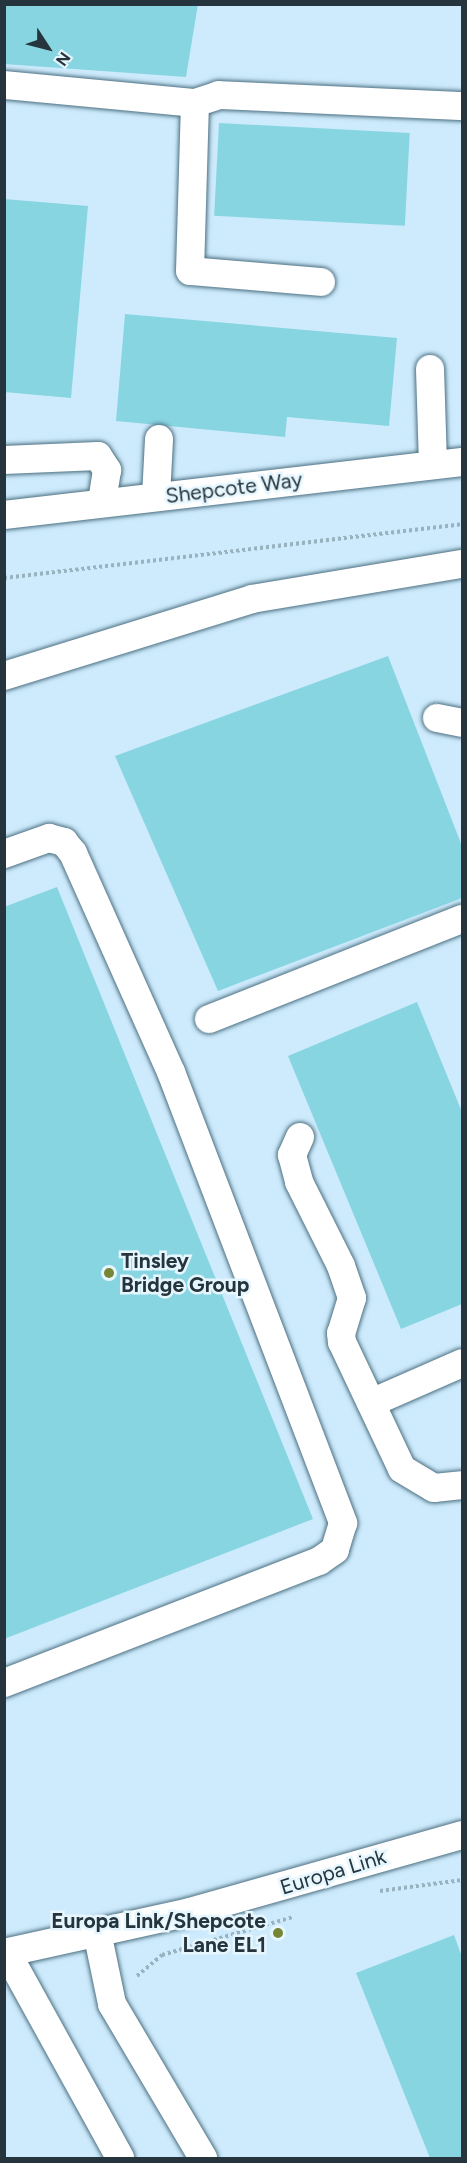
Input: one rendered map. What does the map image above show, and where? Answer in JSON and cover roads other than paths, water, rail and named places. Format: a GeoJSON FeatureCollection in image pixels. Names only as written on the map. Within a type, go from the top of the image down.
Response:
{"type":"FeatureCollection","features":[{"type":"Feature","properties":{"kind":"street"},"geometry":{"type":"LineString","coordinates":[[4,85],[195,103],[219,95],[462,105]]}},
{"type":"Feature","properties":{"kind":"street"},"geometry":{"type":"LineString","coordinates":[[195,103],[190,271],[321,282]]}},
{"type":"Feature","properties":{"kind":"street"},"geometry":{"type":"LineString","coordinates":[[430,369],[433,465]]}},
{"type":"Feature","properties":{"kind":"street"},"geometry":{"type":"LineString","coordinates":[[156,497],[159,440]]}},
{"type":"Feature","properties":{"kind":"street"},"geometry":{"type":"LineString","coordinates":[[4,460],[98,456],[107,470],[102,503]]}},
{"type":"Feature","properties":{"kind":"street","name":"Shepcote Way"},"geometry":{"type":"LineString","coordinates":[[4,514],[462,462]]}},
{"type":"Feature","properties":{"kind":"street"},"geometry":{"type":"LineString","coordinates":[[4,676],[252,599],[462,564]]}},
{"type":"Feature","properties":{"kind":"street"},"geometry":{"type":"LineString","coordinates":[[4,854],[49,838],[64,842],[73,853],[171,1072],[343,1523],[334,1550],[319,1561],[4,1683]]}},
{"type":"Feature","properties":{"kind":"street"},"geometry":{"type":"LineString","coordinates":[[209,1019],[462,922]]}},
{"type":"Feature","properties":{"kind":"street"},"geometry":{"type":"LineString","coordinates":[[300,1137],[293,1163],[352,1298],[341,1336],[365,1391],[402,1469],[434,1488],[462,1485]]}},
{"type":"Feature","properties":{"kind":"street"},"geometry":{"type":"LineString","coordinates":[[365,1391],[462,1363]]}},
{"type":"Feature","properties":{"kind":"street","name":"Europa Link"},"geometry":{"type":"LineString","coordinates":[[6,1953],[270,1892],[458,1833]]}},
{"type":"Feature","properties":{"kind":"street"},"geometry":{"type":"LineString","coordinates":[[97,1932],[112,2004],[203,2158]]}},
{"type":"Feature","properties":{"kind":"street"},"geometry":{"type":"LineString","coordinates":[[6,1953],[120,2158]]}},
{"type":"Feature","properties":{"kind":"place","name":"Tinsley Bridge Group"},"geometry":{"type":"Point","coordinates":[109,1273]}},
{"type":"Feature","properties":{"kind":"place","name":"Europa Link/Shepcote Lane EL1"},"geometry":{"type":"Point","coordinates":[278,1933]}}]}
